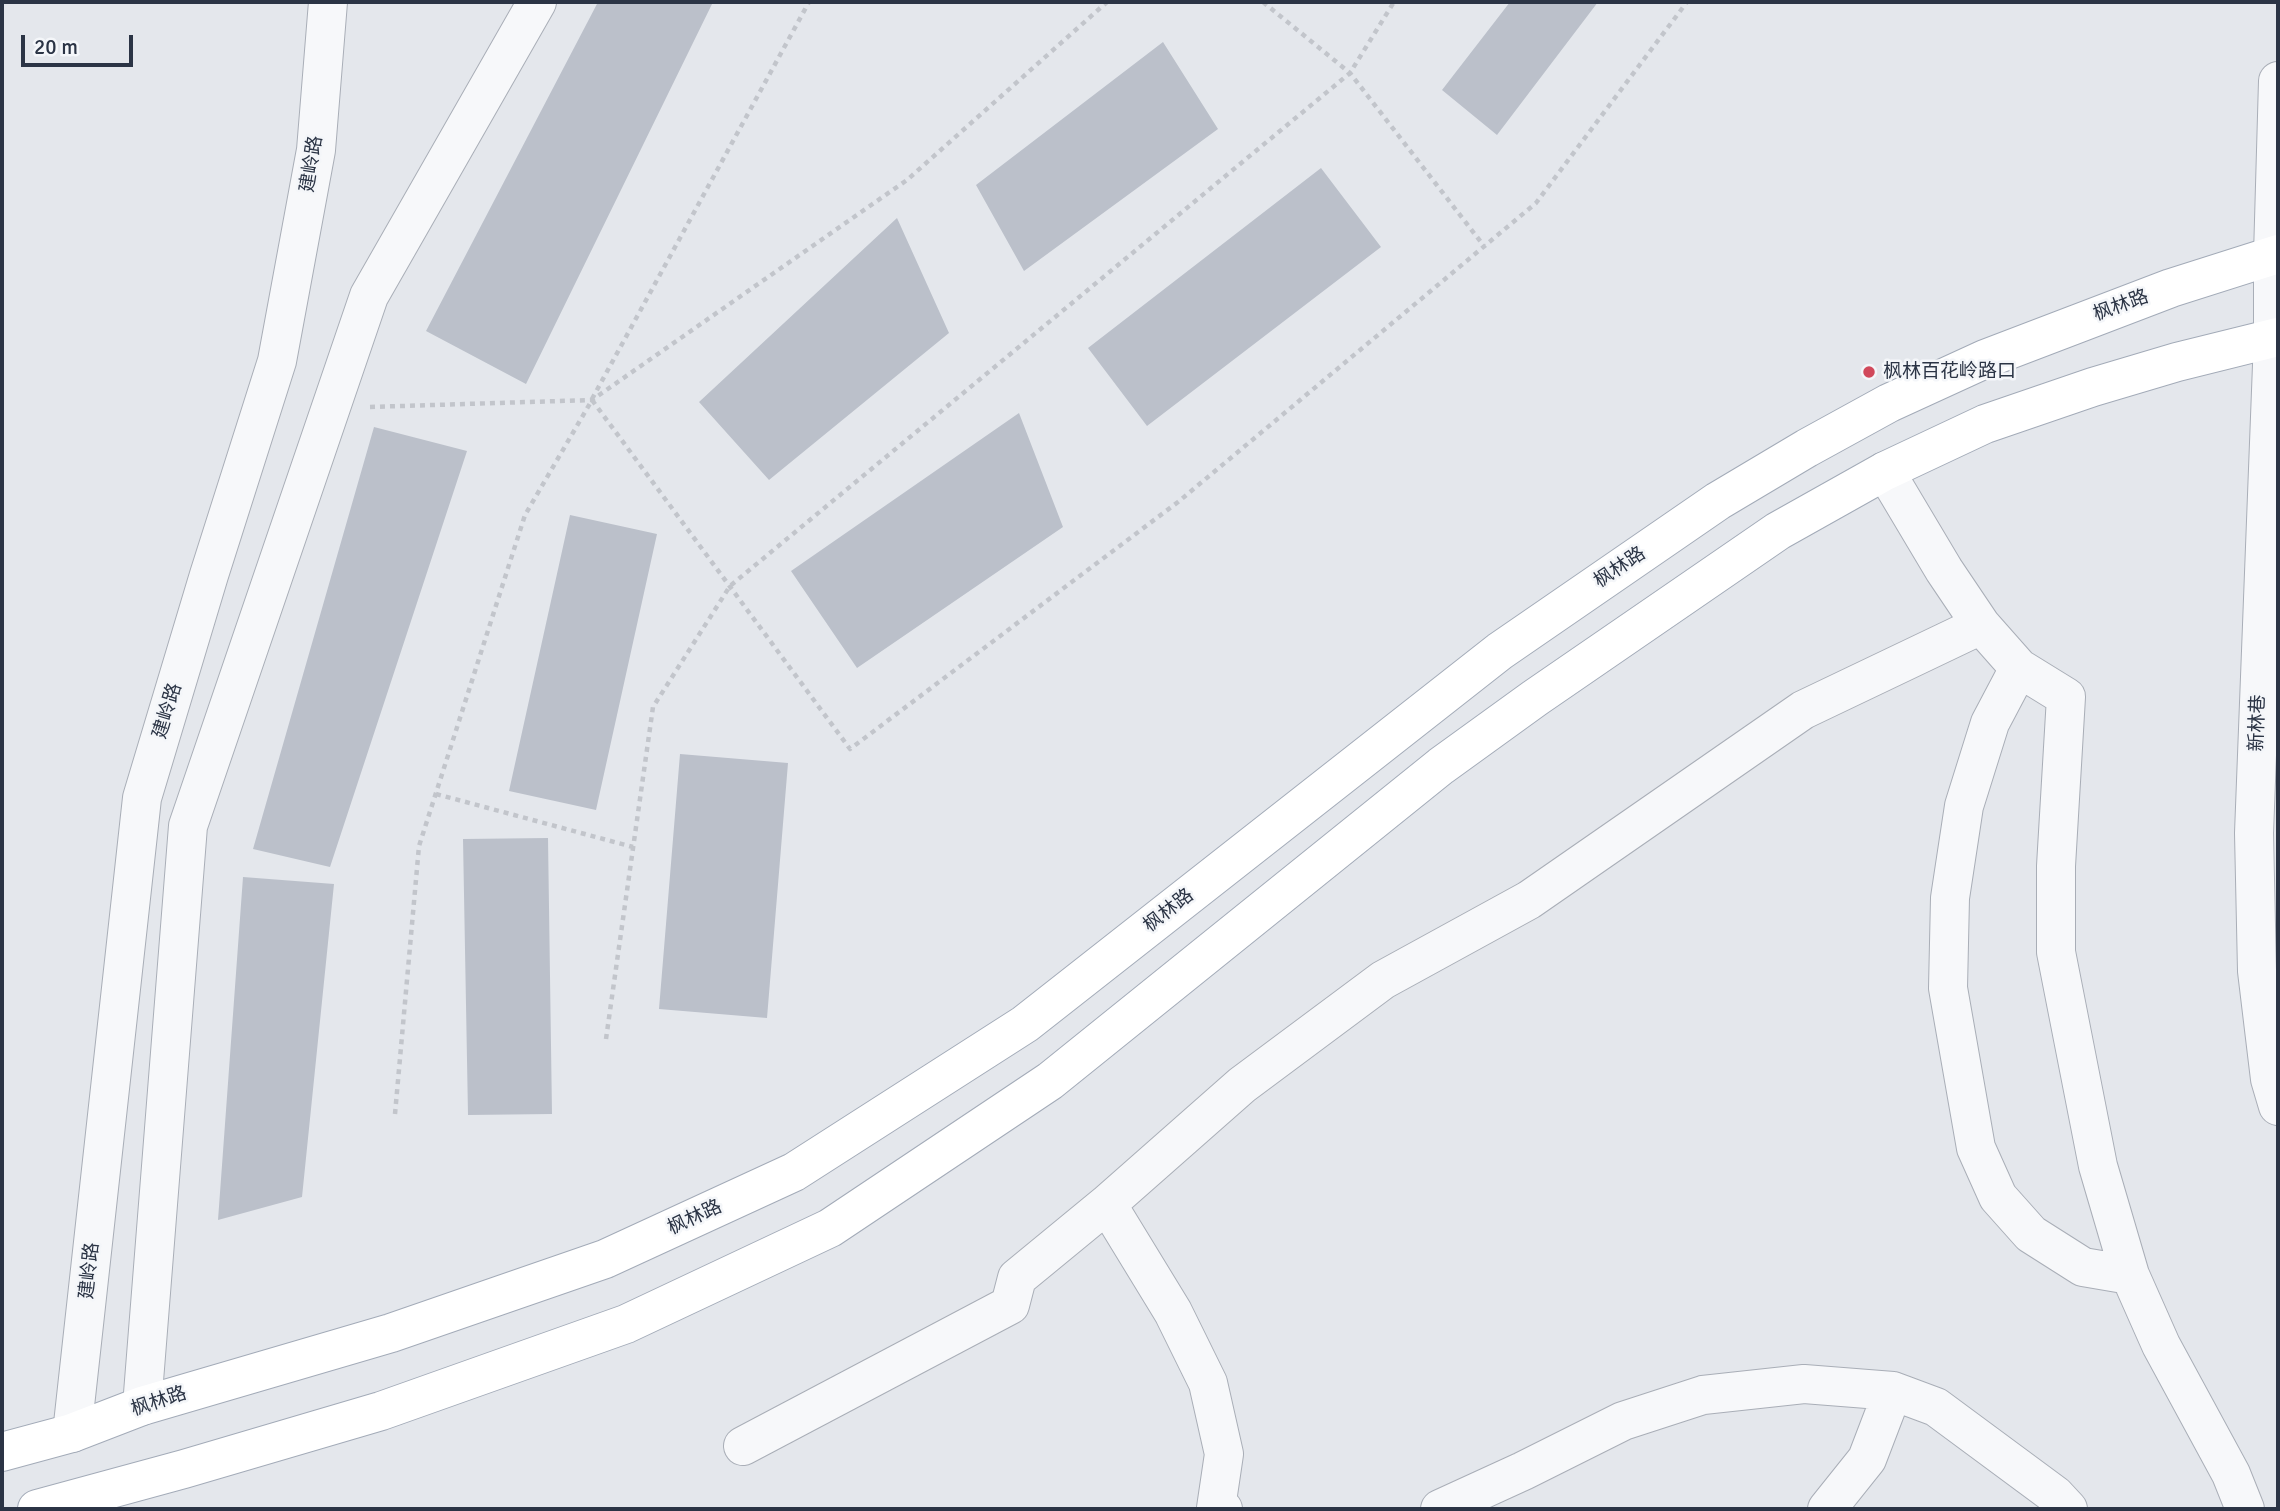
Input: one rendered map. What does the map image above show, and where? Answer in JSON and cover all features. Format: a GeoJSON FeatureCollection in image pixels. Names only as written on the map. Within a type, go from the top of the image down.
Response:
{"type":"FeatureCollection","features":[{"type":"Feature","properties":{"kind":"main road","name":"枫林路"},"geometry":{"type":"LineString","coordinates":[[2,1452],[72,1433],[142,1406],[391,1333],[605,1259],[794,1172],[1026,1024],[1500,650],[1718,501],[1889,403],[1985,359],[2171,288],[2276,255]]}},
{"type":"Feature","properties":{"kind":"main road"},"geometry":{"type":"LineString","coordinates":[[37,1509],[381,1411],[613,1329],[830,1228],[1050,1081],[1441,766],[1778,531],[1885,471],[1997,420],[2153,369],[2276,338]]}},
{"type":"Feature","properties":{"kind":"street","name":"建岭路"},"geometry":{"type":"LineString","coordinates":[[72,1433],[142,798],[277,361],[316,150],[328,2]]}},
{"type":"Feature","properties":{"kind":"street"},"geometry":{"type":"LineString","coordinates":[[142,1406],[188,826],[369,296],[537,2]]}},
{"type":"Feature","properties":{"kind":"street","name":"新林巷"},"geometry":{"type":"LineString","coordinates":[[2278,81],[2276,338],[2254,833],[2257,971],[2270,1079],[2278,1106]]}},
{"type":"Feature","properties":{"kind":"street"},"geometry":{"type":"LineString","coordinates":[[1885,471],[1944,570],[1981,625],[2019,668],[2066,696],[2056,866],[2056,952],[2098,1166],[2130,1275],[2161,1345],[2231,1474],[2245,1509]]}},
{"type":"Feature","properties":{"kind":"street"},"geometry":{"type":"LineString","coordinates":[[743,1446],[1010,1305],[1017,1278],[1107,1204],[1242,1085],[1383,980],[1529,900],[1803,710],[1981,625]]}},
{"type":"Feature","properties":{"kind":"street"},"geometry":{"type":"LineString","coordinates":[[2019,668],[1990,723],[1964,806],[1950,898],[1948,988],[1976,1148],[1998,1197],[2031,1234],[2083,1267],[2130,1275]]}},
{"type":"Feature","properties":{"kind":"street"},"geometry":{"type":"LineString","coordinates":[[1107,1204],[1173,1312],[1208,1383],[1224,1454],[1218,1509]]}},
{"type":"Feature","properties":{"kind":"street"},"geometry":{"type":"LineString","coordinates":[[1440,1509],[1623,1421],[1703,1395],[1804,1384],[1893,1391],[1936,1407],[2055,1495],[2068,1509]]}},
{"type":"Feature","properties":{"kind":"street"},"geometry":{"type":"LineString","coordinates":[[1827,1509],[1867,1459],[1893,1391]]}},
{"type":"Feature","properties":{"kind":"path"},"geometry":{"type":"LineString","coordinates":[[395,1114],[419,846],[525,515],[592,400],[809,2]]}},
{"type":"Feature","properties":{"kind":"path"},"geometry":{"type":"LineString","coordinates":[[330,408],[592,400],[907,180],[1107,2]]}},
{"type":"Feature","properties":{"kind":"path"},"geometry":{"type":"LineString","coordinates":[[1263,2],[1350,73],[1484,246]]}},
{"type":"Feature","properties":{"kind":"path"},"geometry":{"type":"LineString","coordinates":[[606,1039],[653,707],[730,586],[1350,73],[1394,2]]}},
{"type":"Feature","properties":{"kind":"path"},"geometry":{"type":"LineString","coordinates":[[592,400],[850,749],[1178,502],[1536,203],[1687,2]]}},
{"type":"Feature","properties":{"kind":"path"},"geometry":{"type":"LineString","coordinates":[[436,794],[633,847]]}},
{"type":"Feature","properties":{"kind":"building"},"geometry":{"type":"Polygon","coordinates":[[[598,2],[713,2],[526,384],[426,331],[598,2]]]}},
{"type":"Feature","properties":{"kind":"building"},"geometry":{"type":"Polygon","coordinates":[[[1510,2],[1598,2],[1497,135],[1442,90],[1510,2]]]}},
{"type":"Feature","properties":{"kind":"building"},"geometry":{"type":"Polygon","coordinates":[[[1163,42],[1218,129],[1024,271],[976,185],[1163,42]]]}},
{"type":"Feature","properties":{"kind":"building"},"geometry":{"type":"Polygon","coordinates":[[[1321,168],[1381,247],[1147,426],[1088,348],[1321,168]]]}},
{"type":"Feature","properties":{"kind":"building"},"geometry":{"type":"Polygon","coordinates":[[[897,218],[949,333],[769,480],[699,402],[897,218]]]}},
{"type":"Feature","properties":{"kind":"building"},"geometry":{"type":"Polygon","coordinates":[[[1019,413],[1063,527],[857,668],[791,571],[1019,413]]]}},
{"type":"Feature","properties":{"kind":"building"},"geometry":{"type":"Polygon","coordinates":[[[374,427],[467,451],[330,867],[253,849],[374,427]]]}},
{"type":"Feature","properties":{"kind":"building"},"geometry":{"type":"Polygon","coordinates":[[[570,515],[657,534],[596,810],[509,791],[570,515]]]}},
{"type":"Feature","properties":{"kind":"building"},"geometry":{"type":"Polygon","coordinates":[[[680,754],[788,763],[767,1018],[659,1009],[680,754]]]}},
{"type":"Feature","properties":{"kind":"building"},"geometry":{"type":"Polygon","coordinates":[[[548,838],[552,1114],[468,1115],[463,839],[548,838]]]}},
{"type":"Feature","properties":{"kind":"building"},"geometry":{"type":"Polygon","coordinates":[[[243,877],[334,884],[302,1197],[218,1220],[243,877]]]}},
{"type":"Feature","properties":{"kind":"place","name":"枫林百花岭路口"},"geometry":{"type":"Point","coordinates":[1869,372]}}]}
